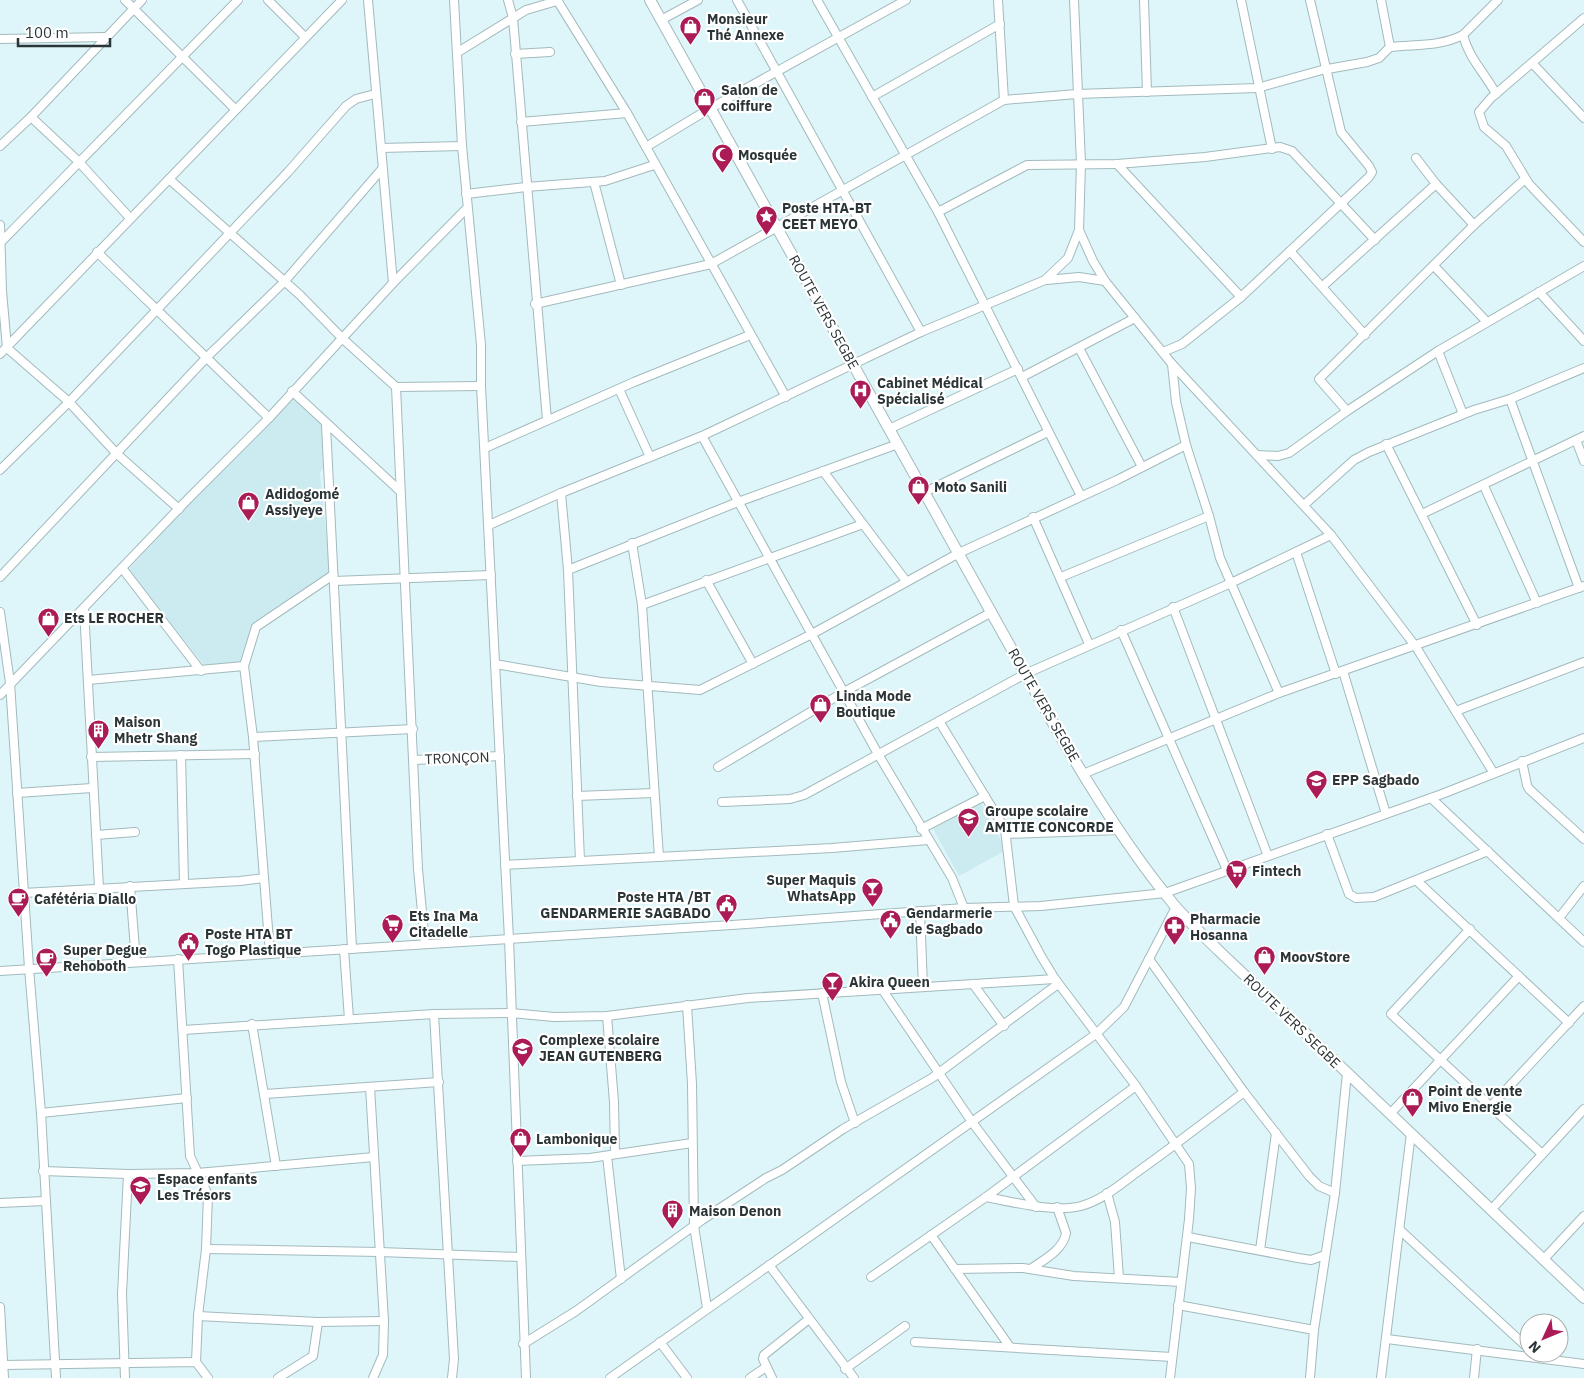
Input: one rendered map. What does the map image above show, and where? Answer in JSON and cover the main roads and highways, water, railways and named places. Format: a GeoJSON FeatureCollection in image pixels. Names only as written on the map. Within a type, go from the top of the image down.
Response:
{"type":"FeatureCollection","features":[{"type":"Feature","properties":{"kind":"main road","name":"ROUTE VERS SEGBE"},"geometry":{"type":"LineString","coordinates":[[650,0],[1025,674],[1083,774],[1119,830],[1176,907],[1230,963],[1584,1298]]}},
{"type":"Feature","properties":{"kind":"place","name":"Monsieur Thé Annexe"},"geometry":{"type":"Point","coordinates":[691,46]}},
{"type":"Feature","properties":{"kind":"place","name":"Salon de coiffure"},"geometry":{"type":"Point","coordinates":[705,117]}},
{"type":"Feature","properties":{"kind":"place","name":"Mosquée"},"geometry":{"type":"Point","coordinates":[722,174]}},
{"type":"Feature","properties":{"kind":"place","name":"Poste HTA-BT CEET MEYO"},"geometry":{"type":"Point","coordinates":[766,235]}},
{"type":"Feature","properties":{"kind":"place","name":"Cabinet Médical Spécialisé"},"geometry":{"type":"Point","coordinates":[861,410]}},
{"type":"Feature","properties":{"kind":"place","name":"Moto Sanili"},"geometry":{"type":"Point","coordinates":[918,506]}},
{"type":"Feature","properties":{"kind":"place","name":"Adidogomé Assiyeye"},"geometry":{"type":"Point","coordinates":[249,521]}},
{"type":"Feature","properties":{"kind":"place","name":"Ets LE ROCHER"},"geometry":{"type":"Point","coordinates":[48,637]}},
{"type":"Feature","properties":{"kind":"place","name":"Linda Mode Boutique"},"geometry":{"type":"Point","coordinates":[820,723]}},
{"type":"Feature","properties":{"kind":"place","name":"Maison Mhetr Shang"},"geometry":{"type":"Point","coordinates":[98,749]}},
{"type":"Feature","properties":{"kind":"place","name":"EPP Sagbado"},"geometry":{"type":"Point","coordinates":[1316,799]}},
{"type":"Feature","properties":{"kind":"place","name":"Groupe scolaire AMITIE CONCORDE"},"geometry":{"type":"Point","coordinates":[969,838]}},
{"type":"Feature","properties":{"kind":"place","name":"Fintech"},"geometry":{"type":"Point","coordinates":[1236,890]}},
{"type":"Feature","properties":{"kind":"place","name":"Super Maquis WhatsApp"},"geometry":{"type":"Point","coordinates":[872,907]}},
{"type":"Feature","properties":{"kind":"place","name":"Cafétéria Diallo"},"geometry":{"type":"Point","coordinates":[18,918]}},
{"type":"Feature","properties":{"kind":"place","name":"Poste HTA /BT GENDARMERIE SAGBADO"},"geometry":{"type":"Point","coordinates":[727,924]}},
{"type":"Feature","properties":{"kind":"place","name":"Gendarmerie de Sagbado"},"geometry":{"type":"Point","coordinates":[890,940]}},
{"type":"Feature","properties":{"kind":"place","name":"Ets Ina Ma Citadelle"},"geometry":{"type":"Point","coordinates":[393,943]}},
{"type":"Feature","properties":{"kind":"place","name":"Pharmacie Hosanna"},"geometry":{"type":"Point","coordinates":[1174,946]}},
{"type":"Feature","properties":{"kind":"place","name":"Poste HTA BT Togo Plastique"},"geometry":{"type":"Point","coordinates":[189,961]}},
{"type":"Feature","properties":{"kind":"place","name":"MoovStore"},"geometry":{"type":"Point","coordinates":[1264,976]}},
{"type":"Feature","properties":{"kind":"place","name":"Super Degue Rehoboth"},"geometry":{"type":"Point","coordinates":[47,977]}},
{"type":"Feature","properties":{"kind":"place","name":"Akira Queen"},"geometry":{"type":"Point","coordinates":[833,1001]}},
{"type":"Feature","properties":{"kind":"place","name":"Complexe scolaire JEAN GUTENBERG"},"geometry":{"type":"Point","coordinates":[523,1067]}},
{"type":"Feature","properties":{"kind":"place","name":"Point de vente Mivo Energie"},"geometry":{"type":"Point","coordinates":[1412,1118]}},
{"type":"Feature","properties":{"kind":"place","name":"Lambonique"},"geometry":{"type":"Point","coordinates":[520,1158]}},
{"type":"Feature","properties":{"kind":"place","name":"Espace enfants Les Trésors"},"geometry":{"type":"Point","coordinates":[141,1206]}},
{"type":"Feature","properties":{"kind":"place","name":"Maison Denon"},"geometry":{"type":"Point","coordinates":[673,1230]}}]}
